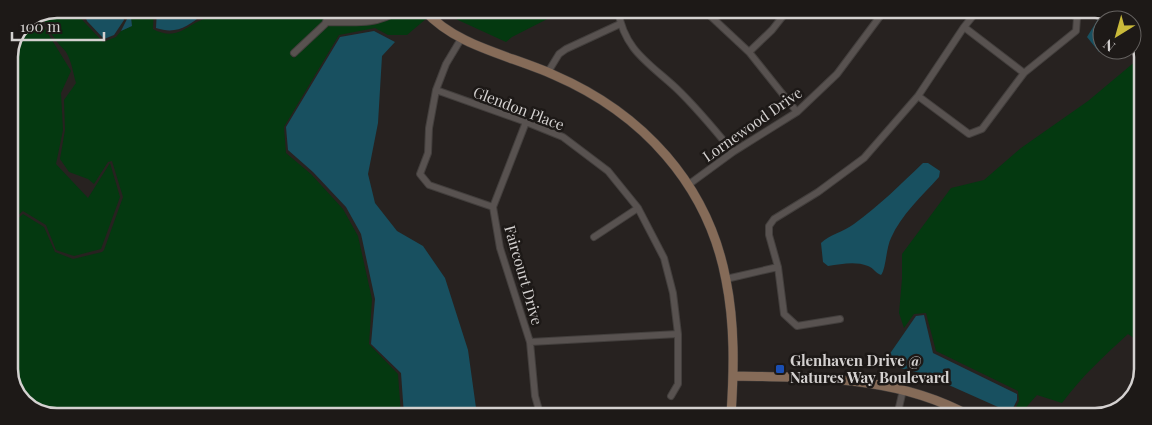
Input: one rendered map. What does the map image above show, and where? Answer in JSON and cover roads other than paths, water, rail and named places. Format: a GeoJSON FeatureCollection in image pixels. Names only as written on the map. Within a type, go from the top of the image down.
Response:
{"type":"FeatureCollection","features":[{"type":"Feature","properties":{"kind":"street"},"geometry":{"type":"LineString","coordinates":[[294,53],[325,18]]}},
{"type":"Feature","properties":{"kind":"street"},"geometry":{"type":"LineString","coordinates":[[342,18],[373,22],[384,18]]}},
{"type":"Feature","properties":{"kind":"street"},"geometry":{"type":"LineString","coordinates":[[431,18],[436,23],[461,38],[581,86],[613,106],[645,132],[669,158],[702,209],[714,237],[726,279],[732,323],[733,376],[731,408]]}},
{"type":"Feature","properties":{"kind":"street"},"geometry":{"type":"LineString","coordinates":[[619,18],[620,24],[636,53],[676,88],[706,119],[733,152]]}},
{"type":"Feature","properties":{"kind":"street"},"geometry":{"type":"LineString","coordinates":[[713,18],[749,52],[797,112]]}},
{"type":"Feature","properties":{"kind":"street"},"geometry":{"type":"LineString","coordinates":[[749,52],[781,18]]}},
{"type":"Feature","properties":{"kind":"street","name":"Lornewood Drive"},"geometry":{"type":"LineString","coordinates":[[688,185],[733,152],[797,112],[837,74],[879,18]]}},
{"type":"Feature","properties":{"kind":"street"},"geometry":{"type":"LineString","coordinates":[[840,319],[797,326],[784,314],[778,266],[769,235],[769,226],[774,219],[818,192],[864,158],[918,96],[971,18]]}},
{"type":"Feature","properties":{"kind":"street"},"geometry":{"type":"LineString","coordinates":[[918,96],[970,134],[982,129],[1024,73],[1076,31],[1077,18]]}},
{"type":"Feature","properties":{"kind":"street"},"geometry":{"type":"LineString","coordinates":[[548,72],[560,54],[566,49],[620,24]]}},
{"type":"Feature","properties":{"kind":"street"},"geometry":{"type":"LineString","coordinates":[[964,27],[1024,73]]}},
{"type":"Feature","properties":{"kind":"street"},"geometry":{"type":"LineString","coordinates":[[461,38],[446,64],[436,90],[429,128],[428,153],[420,174],[430,185],[493,208]]}},
{"type":"Feature","properties":{"kind":"street","name":"Glendon Place"},"geometry":{"type":"LineString","coordinates":[[436,90],[563,137],[608,171],[638,208],[664,258],[673,293],[678,334],[678,384],[671,396]]}},
{"type":"Feature","properties":{"kind":"street","name":"Faircourt Drive"},"geometry":{"type":"LineString","coordinates":[[526,122],[493,208],[500,248],[530,342],[534,396],[538,408]]}},
{"type":"Feature","properties":{"kind":"street"},"geometry":{"type":"LineString","coordinates":[[594,237],[638,208]]}},
{"type":"Feature","properties":{"kind":"street"},"geometry":{"type":"LineString","coordinates":[[726,279],[778,266]]}},
{"type":"Feature","properties":{"kind":"street"},"geometry":{"type":"LineString","coordinates":[[530,342],[678,334]]}},
{"type":"Feature","properties":{"kind":"street"},"geometry":{"type":"LineString","coordinates":[[733,376],[850,380],[904,390],[953,408]]}},
{"type":"Feature","properties":{"kind":"street"},"geometry":{"type":"LineString","coordinates":[[899,408],[904,390]]}},
{"type":"Feature","properties":{"kind":"water"},"geometry":{"type":"Polygon","coordinates":[[[86,18],[123,18],[124,20],[114,35],[104,39],[86,18]]]}},
{"type":"Feature","properties":{"kind":"water"},"geometry":{"type":"Polygon","coordinates":[[[131,18],[132,26],[121,31],[127,19],[131,18]]]}},
{"type":"Feature","properties":{"kind":"water"},"geometry":{"type":"Polygon","coordinates":[[[157,18],[198,18],[187,26],[176,30],[156,28],[157,18]]]}},
{"type":"Feature","properties":{"kind":"water"},"geometry":{"type":"Polygon","coordinates":[[[1092,29],[1092,43],[1087,37],[1092,29]]]}},
{"type":"Feature","properties":{"kind":"water"},"geometry":{"type":"Polygon","coordinates":[[[374,31],[395,42],[382,56],[378,123],[368,174],[375,203],[397,231],[423,246],[445,278],[468,350],[476,408],[404,408],[401,373],[371,344],[375,299],[361,234],[346,207],[313,172],[288,150],[286,127],[340,37],[374,31]]]}},
{"type":"Feature","properties":{"kind":"water"},"geometry":{"type":"Polygon","coordinates":[[[923,163],[928,163],[940,171],[939,177],[900,221],[889,242],[881,275],[863,264],[848,263],[828,266],[823,262],[821,243],[850,227],[863,217],[890,195],[923,163]]]}},
{"type":"Feature","properties":{"kind":"water"},"geometry":{"type":"Polygon","coordinates":[[[924,315],[933,353],[1017,394],[1017,400],[1013,408],[1000,408],[924,374],[900,368],[891,363],[889,355],[916,316],[924,315]]]}},
{"type":"Feature","properties":{"kind":"place","name":"Glenhaven Drive @ Natures Way Boulevard"},"geometry":{"type":"Point","coordinates":[780,369]}}]}
